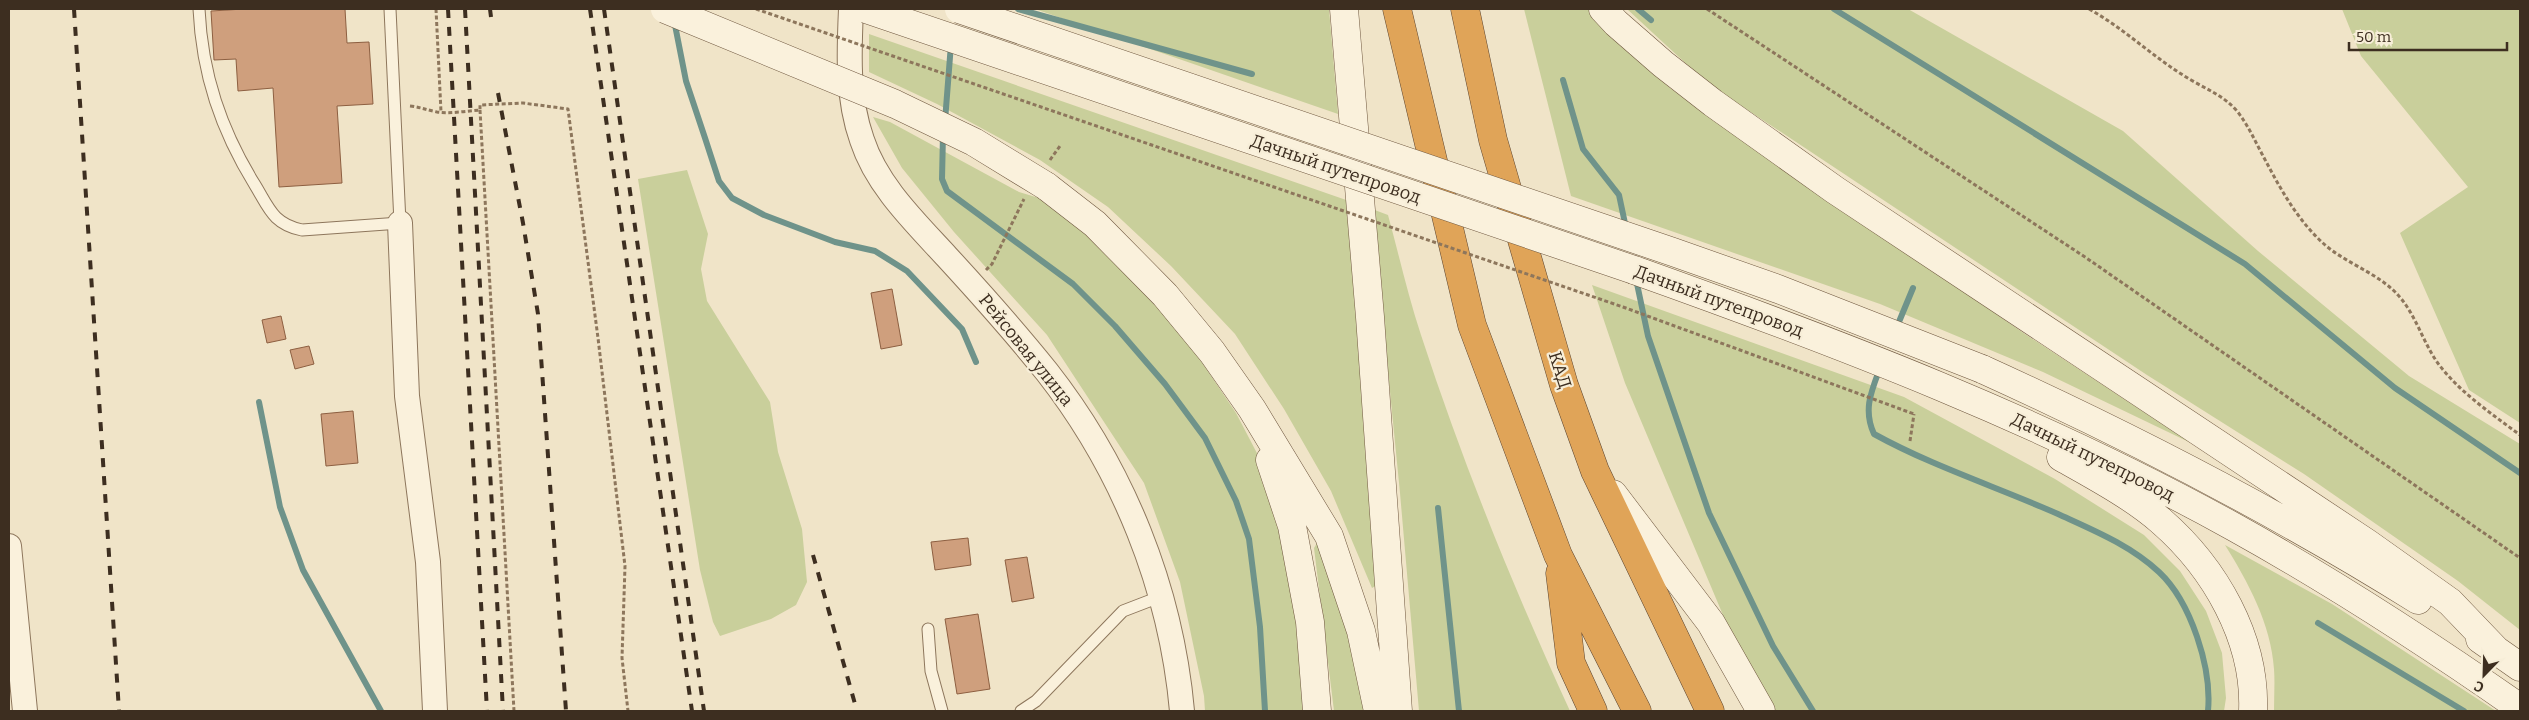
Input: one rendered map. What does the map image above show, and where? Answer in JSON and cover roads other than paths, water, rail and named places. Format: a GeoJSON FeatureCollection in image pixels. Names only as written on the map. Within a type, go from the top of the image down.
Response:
{"type":"FeatureCollection","features":[{"type":"Feature","properties":{"kind":"highway"},"geometry":{"type":"LineString","coordinates":[[1397,9],[1472,325],[1558,555],[1637,711]]}},
{"type":"Feature","properties":{"kind":"highway","name":"КАД"},"geometry":{"type":"LineString","coordinates":[[1464,9],[1493,140],[1529,271],[1564,385],[1595,470],[1710,711]]}},
{"type":"Feature","properties":{"kind":"highway"},"geometry":{"type":"LineString","coordinates":[[1558,555],[1571,662],[1593,711]]}},
{"type":"Feature","properties":{"kind":"main road"},"geometry":{"type":"LineString","coordinates":[[665,9],[895,104],[1047,174],[1165,295],[1212,352],[1252,409],[1329,536],[1361,631],[1378,711]]}},
{"type":"Feature","properties":{"kind":"main road","name":"Дачный путепровод"},"geometry":{"type":"LineString","coordinates":[[866,9],[1752,312],[1890,366],[2035,428],[2234,527],[2364,602],[2520,708]]}},
{"type":"Feature","properties":{"kind":"main road","name":"Дачный путепровод"},"geometry":{"type":"LineString","coordinates":[[959,9],[1682,255],[1787,292],[1982,369],[2119,433],[2246,498],[2387,581],[2495,649],[2520,668]]}},
{"type":"Feature","properties":{"kind":"main road"},"geometry":{"type":"LineString","coordinates":[[1344,9],[1370,317],[1398,711]]}},
{"type":"Feature","properties":{"kind":"main road"},"geometry":{"type":"LineString","coordinates":[[1603,9],[1616,23],[1663,64],[1721,109],[1835,190],[2367,543],[2450,602],[2495,649]]}},
{"type":"Feature","properties":{"kind":"main road"},"geometry":{"type":"LineString","coordinates":[[1890,366],[2067,460],[2160,520],[2191,551],[2210,576],[2240,628],[2250,670],[2253,711]]}},
{"type":"Feature","properties":{"kind":"main road"},"geometry":{"type":"LineString","coordinates":[[1252,409],[1292,526],[1310,622],[1317,711]]}},
{"type":"Feature","properties":{"kind":"main road"},"geometry":{"type":"LineString","coordinates":[[1595,470],[1711,623],[1761,711]]}},
{"type":"Feature","properties":{"kind":"street","name":"Рейсовая улица"},"geometry":{"type":"LineString","coordinates":[[851,9],[850,66],[853,108],[862,142],[876,171],[898,202],[1048,373],[1085,426],[1126,501],[1162,596],[1179,682],[1182,711]]}},
{"type":"Feature","properties":{"kind":"street"},"geometry":{"type":"LineString","coordinates":[[400,223],[407,396],[428,562],[435,711]]}},
{"type":"Feature","properties":{"kind":"street"},"geometry":{"type":"LineString","coordinates":[[9,546],[25,711]]}},
{"type":"Feature","properties":{"kind":"lane"},"geometry":{"type":"LineString","coordinates":[[199,9],[202,50],[218,113],[237,156],[272,213],[286,227],[302,230],[400,223],[390,9]]}},
{"type":"Feature","properties":{"kind":"lane"},"geometry":{"type":"LineString","coordinates":[[1021,711],[1036,702],[1123,611],[1162,596]]}},
{"type":"Feature","properties":{"kind":"lane"},"geometry":{"type":"LineString","coordinates":[[928,629],[931,671],[942,711]]}},
{"type":"Feature","properties":{"kind":"waterway"},"geometry":{"type":"LineString","coordinates":[[1018,9],[1252,74]]}},
{"type":"Feature","properties":{"kind":"waterway"},"geometry":{"type":"LineString","coordinates":[[1638,9],[1651,20]]}},
{"type":"Feature","properties":{"kind":"waterway"},"geometry":{"type":"LineString","coordinates":[[1834,9],[2245,264],[2395,388],[2520,473]]}},
{"type":"Feature","properties":{"kind":"waterway"},"geometry":{"type":"LineString","coordinates":[[674,20],[686,81],[719,181],[732,198],[764,215],[835,242],[875,251],[907,271],[962,329],[976,362]]}},
{"type":"Feature","properties":{"kind":"waterway"},"geometry":{"type":"LineString","coordinates":[[945,121],[951,44]]}},
{"type":"Feature","properties":{"kind":"waterway"},"geometry":{"type":"LineString","coordinates":[[1563,80],[1583,149],[1619,195],[1626,228]]}},
{"type":"Feature","properties":{"kind":"waterway"},"geometry":{"type":"LineString","coordinates":[[943,134],[942,179],[947,191],[1073,284],[1115,326],[1165,384],[1205,438],[1236,501],[1249,539],[1260,627],[1265,711]]}},
{"type":"Feature","properties":{"kind":"waterway"},"geometry":{"type":"LineString","coordinates":[[1636,279],[1648,336],[1709,513],[1773,646],[1813,711]]}},
{"type":"Feature","properties":{"kind":"waterway"},"geometry":{"type":"LineString","coordinates":[[1896,329],[1913,288]]}},
{"type":"Feature","properties":{"kind":"waterway"},"geometry":{"type":"LineString","coordinates":[[1880,368],[1871,393],[1869,409],[1869,417],[1874,434],[1896,446],[2098,532],[2124,546],[2159,572],[2181,600],[2197,637],[2207,675],[2208,711]]}},
{"type":"Feature","properties":{"kind":"waterway"},"geometry":{"type":"LineString","coordinates":[[259,402],[280,507],[303,570],[381,711]]}},
{"type":"Feature","properties":{"kind":"waterway"},"geometry":{"type":"LineString","coordinates":[[1438,508],[1459,711]]}},
{"type":"Feature","properties":{"kind":"waterway"},"geometry":{"type":"LineString","coordinates":[[2318,623],[2464,711]]}},
{"type":"Feature","properties":{"kind":"railway"},"geometry":{"type":"LineString","coordinates":[[74,9],[119,711]]}},
{"type":"Feature","properties":{"kind":"railway"},"geometry":{"type":"LineString","coordinates":[[448,9],[487,711]]}},
{"type":"Feature","properties":{"kind":"railway"},"geometry":{"type":"LineString","coordinates":[[465,9],[503,711]]}},
{"type":"Feature","properties":{"kind":"railway"},"geometry":{"type":"LineString","coordinates":[[490,9],[491,17]]}},
{"type":"Feature","properties":{"kind":"railway"},"geometry":{"type":"LineString","coordinates":[[590,9],[692,711]]}},
{"type":"Feature","properties":{"kind":"railway"},"geometry":{"type":"LineString","coordinates":[[604,9],[704,711]]}},
{"type":"Feature","properties":{"kind":"railway"},"geometry":{"type":"LineString","coordinates":[[498,93],[538,314],[566,711]]}},
{"type":"Feature","properties":{"kind":"railway"},"geometry":{"type":"LineString","coordinates":[[813,555],[857,711]]}}]}
